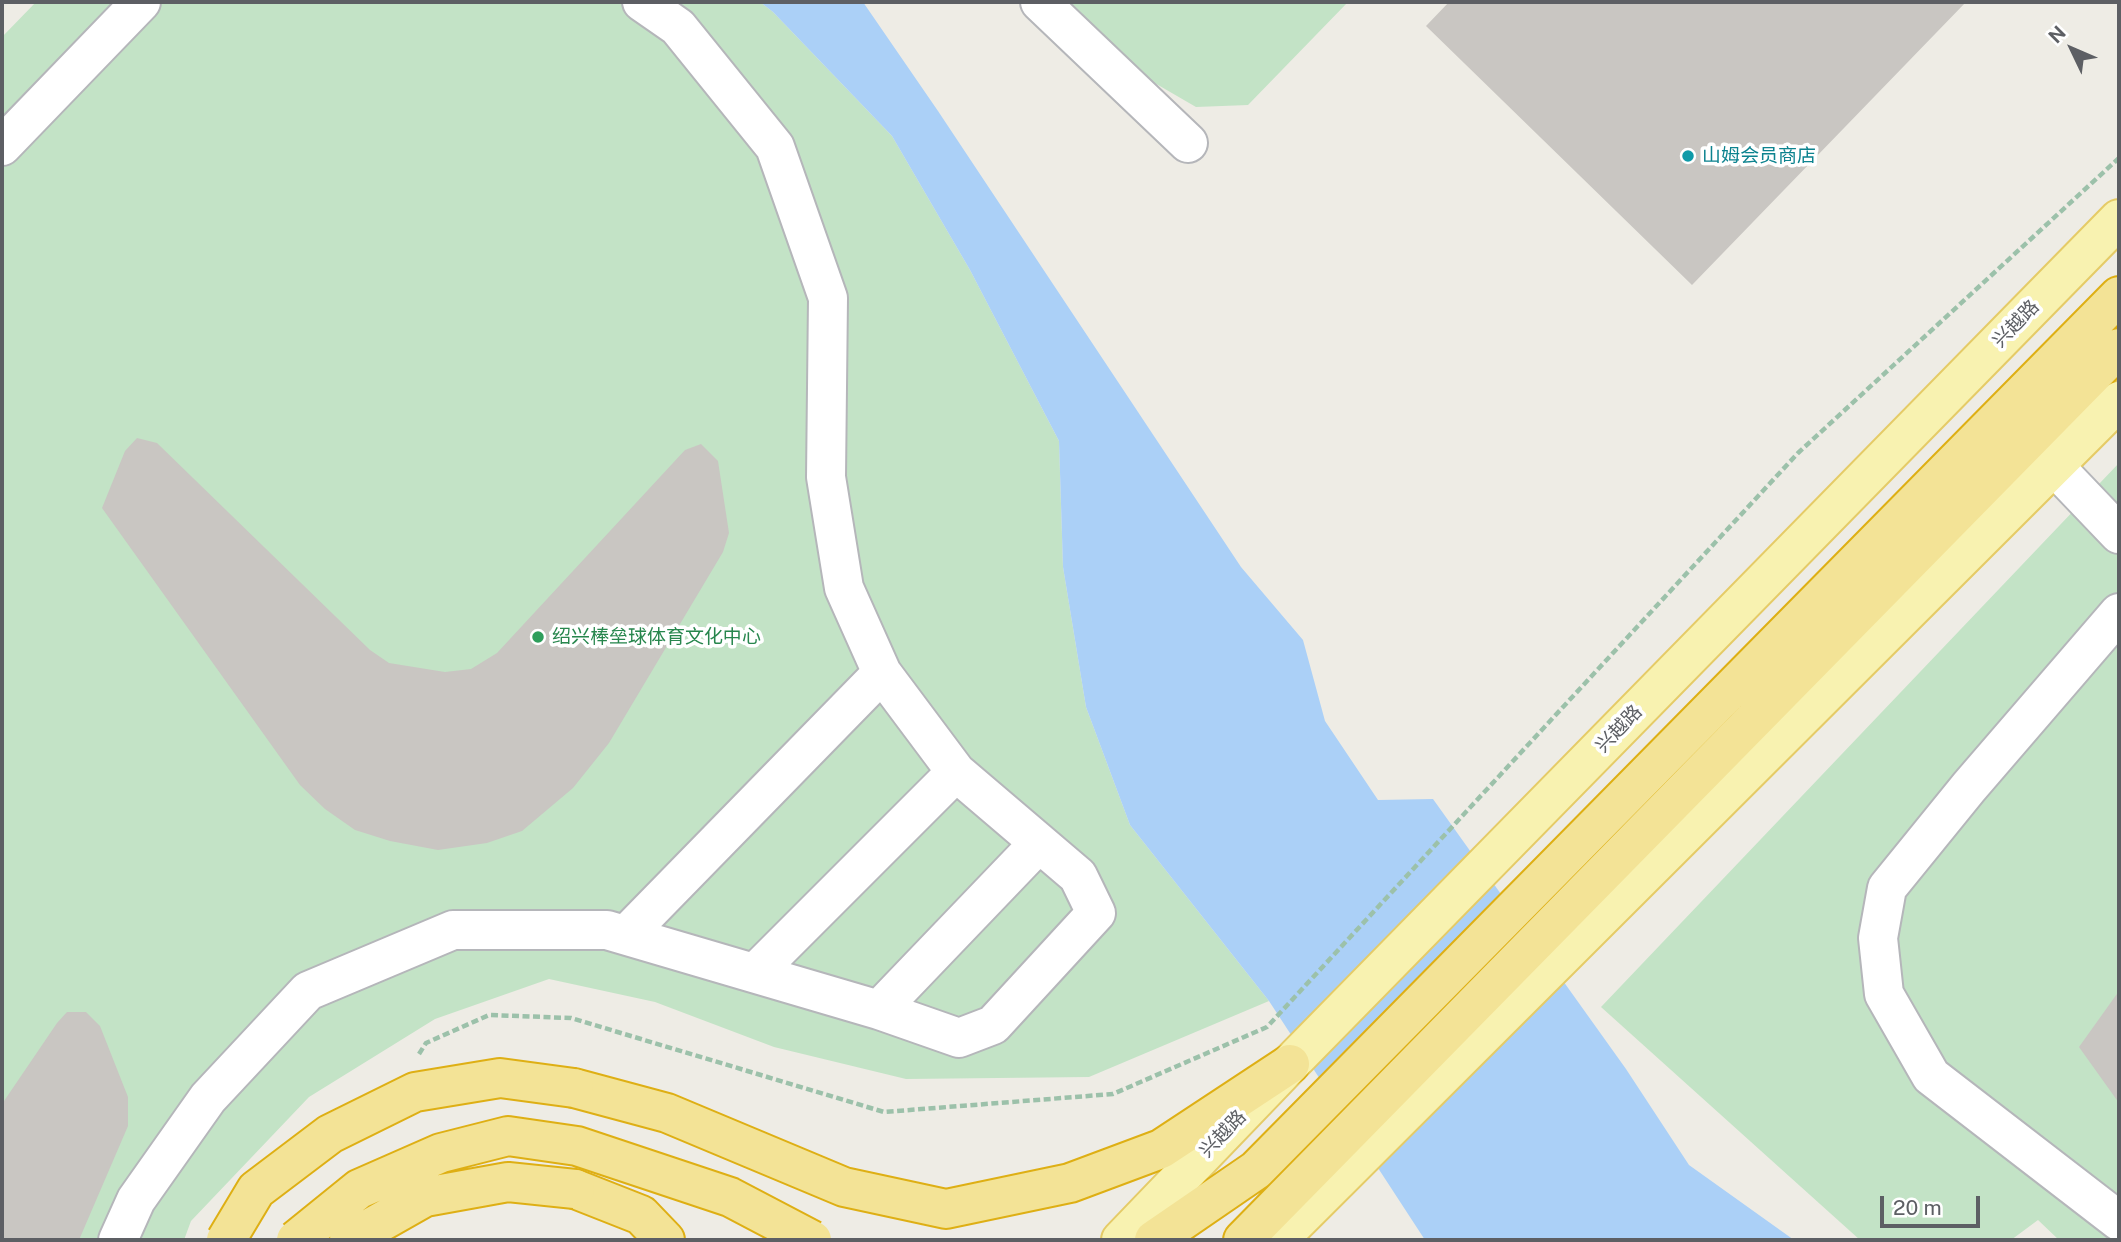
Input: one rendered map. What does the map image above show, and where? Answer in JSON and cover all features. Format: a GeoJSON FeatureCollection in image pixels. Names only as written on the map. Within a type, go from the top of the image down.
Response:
{"type":"FeatureCollection","features":[{"type":"Feature","properties":{"kind":"highway"},"geometry":{"type":"LineString","coordinates":[[1154,1240],[1256,1170],[2119,296]]}},
{"type":"Feature","properties":{"kind":"highway"},"geometry":{"type":"LineString","coordinates":[[1243,1240],[2119,348]]}},
{"type":"Feature","properties":{"kind":"highway"},"geometry":{"type":"LineString","coordinates":[[226,1240],[256,1190],[330,1135],[415,1093],[500,1078],[574,1088],[667,1113],[844,1186],[946,1209],[1070,1183],[1161,1149],[1290,1064]]}},
{"type":"Feature","properties":{"kind":"highway"},"geometry":{"type":"LineString","coordinates":[[296,1240],[359,1189],[441,1153],[508,1136],[577,1146],[730,1197],[812,1240]]}},
{"type":"Feature","properties":{"kind":"highway"},"geometry":{"type":"LineString","coordinates":[[349,1240],[425,1197],[508,1182],[575,1189],[641,1215],[665,1240]]}},
{"type":"Feature","properties":{"kind":"main road","name":"兴越路"},"geometry":{"type":"LineString","coordinates":[[1121,1240],[1290,1064],[2119,219]]}},
{"type":"Feature","properties":{"kind":"main road"},"geometry":{"type":"LineString","coordinates":[[1278,1240],[2119,401]]}},
{"type":"Feature","properties":{"kind":"lane"},"geometry":{"type":"LineString","coordinates":[[2,146],[141,2]]}},
{"type":"Feature","properties":{"kind":"lane"},"geometry":{"type":"LineString","coordinates":[[118,1240],[136,1200],[208,1098],[308,991],[453,930],[607,930],[879,1010],[959,1038],[993,1026],[1096,913],[1078,876],[956,772],[882,673],[844,588],[826,477],[828,298],[775,147],[678,27],[642,2]]}},
{"type":"Feature","properties":{"kind":"lane"},"geometry":{"type":"LineString","coordinates":[[1040,2],[1188,143]]}},
{"type":"Feature","properties":{"kind":"lane"},"geometry":{"type":"LineString","coordinates":[[2054,466],[2119,534]]}},
{"type":"Feature","properties":{"kind":"lane"},"geometry":{"type":"LineString","coordinates":[[2119,613],[1969,787],[1887,888],[1878,938],[1884,994],[1931,1076],[2119,1221]]}},
{"type":"Feature","properties":{"kind":"lane"},"geometry":{"type":"LineString","coordinates":[[626,935],[882,673]]}},
{"type":"Feature","properties":{"kind":"lane"},"geometry":{"type":"LineString","coordinates":[[755,973],[956,772]]}},
{"type":"Feature","properties":{"kind":"lane"},"geometry":{"type":"LineString","coordinates":[[879,1010],[1039,843]]}},
{"type":"Feature","properties":{"kind":"path"},"geometry":{"type":"LineString","coordinates":[[414,1062],[426,1043],[489,1015],[571,1018],[884,1112],[1112,1094],[1267,1027],[1798,453],[2119,158]]}},
{"type":"Feature","properties":{"kind":"green space","name":"绍兴棒垒球体育文化中心"},"geometry":{"type":"Polygon","coordinates":[[[36,2],[760,2],[773,12],[892,136],[970,270],[1059,441],[1063,567],[1086,707],[1130,825],[1269,1001],[1089,1077],[906,1079],[774,1047],[655,1002],[549,979],[435,1019],[309,1097],[191,1221],[184,1240],[2,1240],[2,37],[36,2]]]}},
{"type":"Feature","properties":{"kind":"green space"},"geometry":{"type":"Polygon","coordinates":[[[1060,2],[1348,2],[1248,105],[1196,107],[1127,67],[1060,2]]]}},
{"type":"Feature","properties":{"kind":"green space"},"geometry":{"type":"Polygon","coordinates":[[[2119,463],[2119,1240],[2059,1240],[2038,1220],[2011,1240],[1860,1240],[1601,1007],[2119,463]]]}},
{"type":"Feature","properties":{"kind":"water"},"geometry":{"type":"Polygon","coordinates":[[[760,2],[863,2],[1241,567],[1303,640],[1325,721],[1378,800],[1433,799],[1626,1069],[1689,1165],[1794,1240],[1425,1240],[1269,1001],[1130,825],[1086,707],[1063,567],[1059,441],[970,270],[892,136],[773,12],[760,2]]]}},
{"type":"Feature","properties":{"kind":"building","name":"山姆会员商店"},"geometry":{"type":"Polygon","coordinates":[[[1449,2],[1966,2],[1692,285],[1426,26],[1449,2]]]}},
{"type":"Feature","properties":{"kind":"building"},"geometry":{"type":"Polygon","coordinates":[[[137,438],[157,443],[370,650],[389,663],[445,672],[471,669],[497,653],[685,450],[701,444],[718,461],[729,533],[723,552],[609,743],[573,788],[522,831],[487,843],[438,850],[390,841],[355,830],[325,809],[300,785],[102,508],[125,451],[137,438]]]}},
{"type":"Feature","properties":{"kind":"building"},"geometry":{"type":"Polygon","coordinates":[[[2119,991],[2119,1103],[2079,1047],[2119,991]]]}},
{"type":"Feature","properties":{"kind":"building"},"geometry":{"type":"Polygon","coordinates":[[[67,1012],[86,1012],[100,1026],[128,1097],[128,1126],[79,1240],[2,1240],[2,1104],[67,1012]]]}},
{"type":"Feature","properties":{"kind":"place","name":"山姆会员商店"},"geometry":{"type":"Point","coordinates":[1688,156]}},
{"type":"Feature","properties":{"kind":"place","name":"绍兴棒垒球体育文化中心"},"geometry":{"type":"Point","coordinates":[538,637]}}]}
